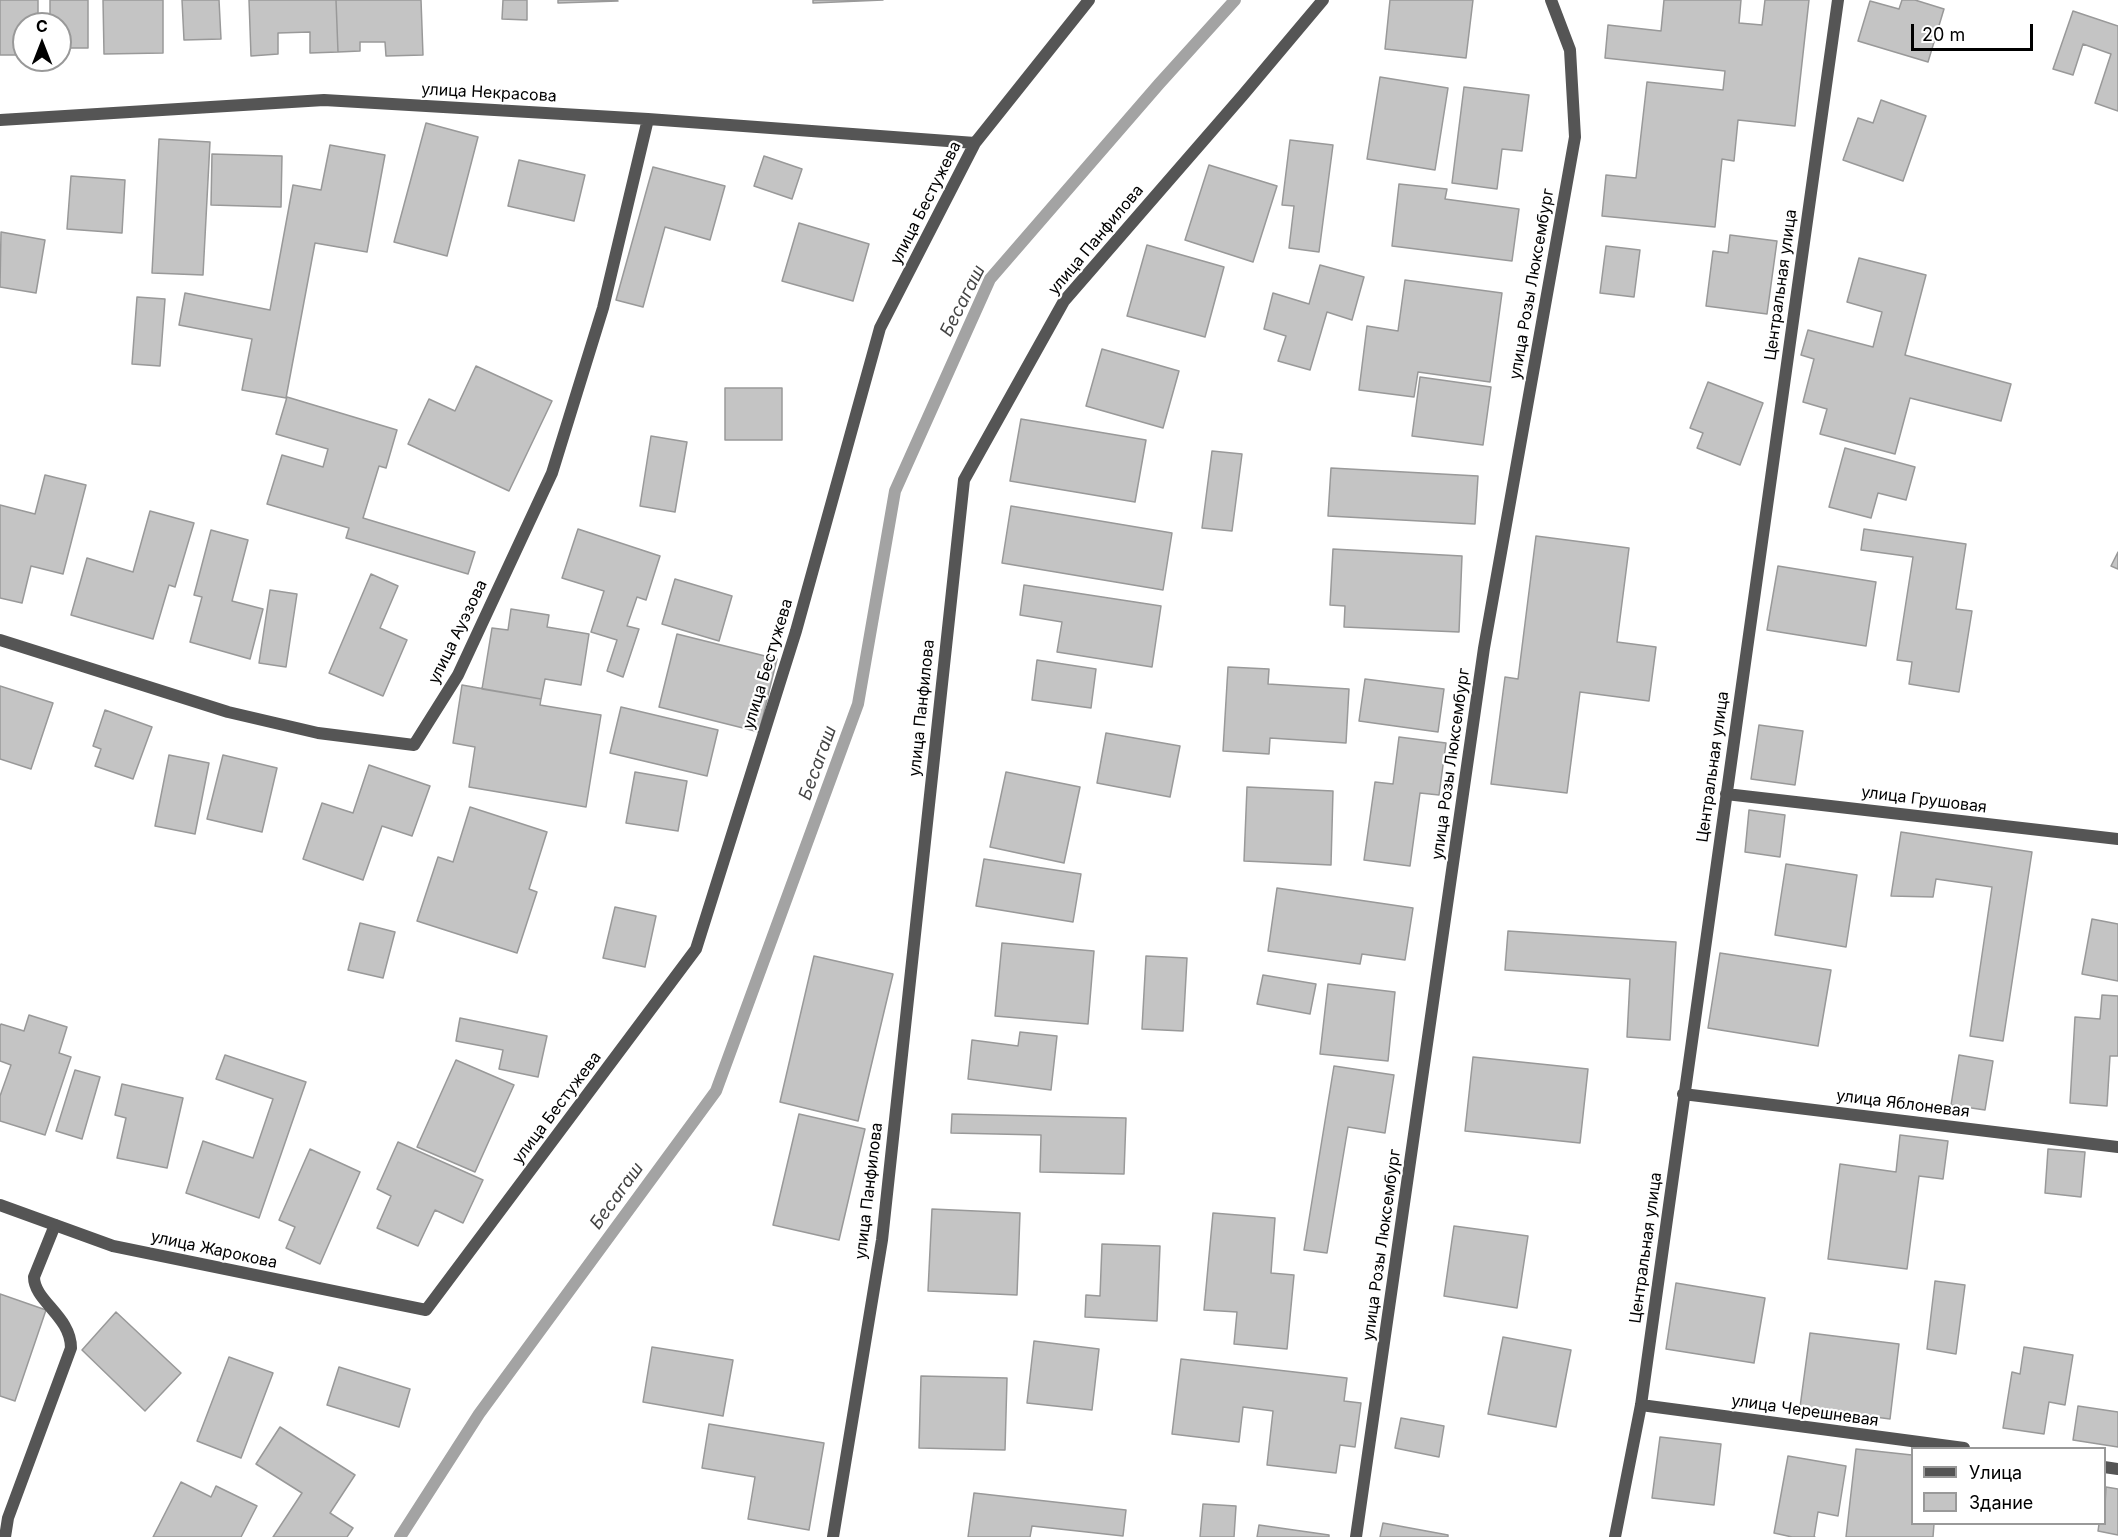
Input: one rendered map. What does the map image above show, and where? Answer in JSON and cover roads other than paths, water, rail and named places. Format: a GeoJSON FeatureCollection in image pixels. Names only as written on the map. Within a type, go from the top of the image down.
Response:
{"type":"FeatureCollection","features":[{"type":"Feature","properties":{"kind":"street","name":"улица Бестужева"},"geometry":{"type":"LineString","coordinates":[[426,1310],[696,949],[796,631],[880,328],[975,143],[1089,0]]}},
{"type":"Feature","properties":{"kind":"street","name":"улица Панфилова"},"geometry":{"type":"LineString","coordinates":[[833,1537],[882,1240],[964,480],[1064,301],[1323,0]]}},
{"type":"Feature","properties":{"kind":"street","name":"улица Розы Люксембург"},"geometry":{"type":"LineString","coordinates":[[1356,1537],[1484,648],[1575,136],[1570,50],[1551,0]]}},
{"type":"Feature","properties":{"kind":"street","name":"Центральная улица"},"geometry":{"type":"LineString","coordinates":[[1615,1537],[1641,1405],[1838,0]]}},
{"type":"Feature","properties":{"kind":"street","name":"улица Некрасова"},"geometry":{"type":"LineString","coordinates":[[0,120],[324,100],[648,119],[975,143]]}},
{"type":"Feature","properties":{"kind":"street","name":"улица Ауэзова"},"geometry":{"type":"LineString","coordinates":[[0,640],[228,712],[318,733],[414,745],[458,675],[552,473],[603,308],[648,119]]}},
{"type":"Feature","properties":{"kind":"street","name":"улица Грушовая"},"geometry":{"type":"LineString","coordinates":[[1726,794],[2118,839]]}},
{"type":"Feature","properties":{"kind":"street","name":"улица Яблоневая"},"geometry":{"type":"LineString","coordinates":[[1683,1094],[2118,1146]]}},
{"type":"Feature","properties":{"kind":"street","name":"улица Жарокова"},"geometry":{"type":"LineString","coordinates":[[0,1205],[113,1246],[426,1310]]}},
{"type":"Feature","properties":{"kind":"street"},"geometry":{"type":"LineString","coordinates":[[5,1537],[8,1518],[71,1348],[69,1332],[34,1284],[34,1277],[55,1225]]}},
{"type":"Feature","properties":{"kind":"street","name":"улица Черешневая"},"geometry":{"type":"LineString","coordinates":[[1641,1405],[1949,1447]]}},
{"type":"Feature","properties":{"kind":"waterway","name":"Бесагаш"},"geometry":{"type":"LineString","coordinates":[[400,1537],[479,1414],[716,1091],[858,704],[895,491],[990,279],[1235,0]]}}]}
